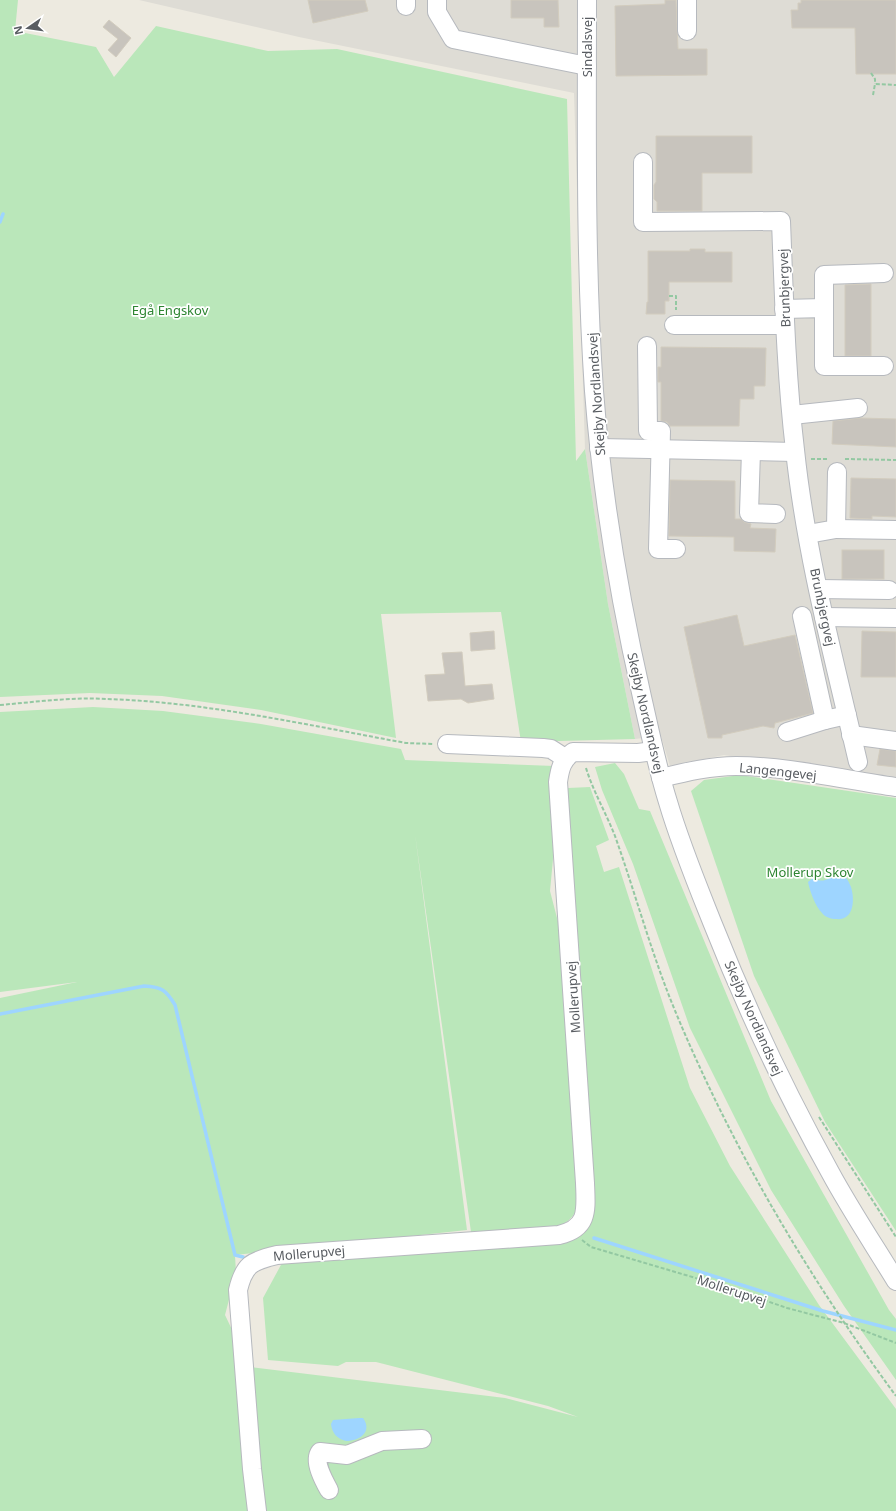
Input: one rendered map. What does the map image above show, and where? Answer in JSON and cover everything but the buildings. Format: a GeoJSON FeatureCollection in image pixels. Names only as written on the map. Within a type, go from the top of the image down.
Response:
{"type":"FeatureCollection","features":[{"type":"Feature","properties":{"kind":"street"},"geometry":{"type":"LineString","coordinates":[[437,0],[437,12],[453,39],[587,66]]}},
{"type":"Feature","properties":{"kind":"street","name":"Sindalsvej"},"geometry":{"type":"LineString","coordinates":[[587,0],[587,95]]}},
{"type":"Feature","properties":{"kind":"street"},"geometry":{"type":"LineString","coordinates":[[687,0],[687,31]]}},
{"type":"Feature","properties":{"kind":"street","name":"Skejby Nordlandsvej"},"geometry":{"type":"LineString","coordinates":[[587,95],[589,277],[594,387],[599,448],[606,511],[615,564],[634,664],[661,778],[676,829],[698,888],[730,967],[772,1062],[831,1175],[896,1281]]}},
{"type":"Feature","properties":{"kind":"street","name":"Brunbjergvej"},"geometry":{"type":"LineString","coordinates":[[643,162],[643,222],[781,221],[784,317],[795,452],[808,534],[824,616],[858,762]]}},
{"type":"Feature","properties":{"kind":"street"},"geometry":{"type":"LineString","coordinates":[[884,273],[824,275],[824,366],[884,366]]}},
{"type":"Feature","properties":{"kind":"street"},"geometry":{"type":"LineString","coordinates":[[675,325],[784,317],[824,308]]}},
{"type":"Feature","properties":{"kind":"street"},"geometry":{"type":"LineString","coordinates":[[647,346],[648,431],[661,431],[658,549],[676,549]]}},
{"type":"Feature","properties":{"kind":"street"},"geometry":{"type":"LineString","coordinates":[[792,415],[858,408]]}},
{"type":"Feature","properties":{"kind":"street"},"geometry":{"type":"LineString","coordinates":[[599,448],[795,452]]}},
{"type":"Feature","properties":{"kind":"street"},"geometry":{"type":"LineString","coordinates":[[751,451],[749,513],[776,514]]}},
{"type":"Feature","properties":{"kind":"street"},"geometry":{"type":"LineString","coordinates":[[836,529],[837,472]]}},
{"type":"Feature","properties":{"kind":"street"},"geometry":{"type":"LineString","coordinates":[[808,534],[836,529],[896,530]]}},
{"type":"Feature","properties":{"kind":"street"},"geometry":{"type":"LineString","coordinates":[[819,589],[889,590]]}},
{"type":"Feature","properties":{"kind":"street"},"geometry":{"type":"LineString","coordinates":[[802,616],[825,720]]}},
{"type":"Feature","properties":{"kind":"street"},"geometry":{"type":"LineString","coordinates":[[824,616],[896,618]]}},
{"type":"Feature","properties":{"kind":"street"},"geometry":{"type":"LineString","coordinates":[[787,732],[847,715]]}},
{"type":"Feature","properties":{"kind":"street"},"geometry":{"type":"LineString","coordinates":[[851,735],[896,741]]}},
{"type":"Feature","properties":{"kind":"street"},"geometry":{"type":"LineString","coordinates":[[447,744],[543,748],[573,754],[638,753],[654,751]]}},
{"type":"Feature","properties":{"kind":"street","name":"Mollerupvej"},"geometry":{"type":"LineString","coordinates":[[257,1511],[252,1469],[238,1290],[241,1278],[248,1265],[261,1258],[277,1255],[551,1236],[571,1232],[582,1223],[586,1210],[558,782],[560,767],[573,754]]}},
{"type":"Feature","properties":{"kind":"street","name":"Langengevej"},"geometry":{"type":"LineString","coordinates":[[661,778],[700,770],[736,766],[798,772],[896,787]]}},
{"type":"Feature","properties":{"kind":"street"},"geometry":{"type":"LineString","coordinates":[[329,1490],[320,1468],[318,1458],[320,1452],[347,1455],[382,1441],[422,1440]]}},
{"type":"Feature","properties":{"kind":"path"},"geometry":{"type":"LineString","coordinates":[[871,73],[875,79],[873,95]]}},
{"type":"Feature","properties":{"kind":"path"},"geometry":{"type":"LineString","coordinates":[[875,84],[896,85]]}},
{"type":"Feature","properties":{"kind":"path"},"geometry":{"type":"LineString","coordinates":[[669,296],[676,296],[675,325]]}},
{"type":"Feature","properties":{"kind":"path"},"geometry":{"type":"LineString","coordinates":[[0,705],[70,699],[113,699],[222,711],[406,743],[447,744]]}},
{"type":"Feature","properties":{"kind":"path"},"geometry":{"type":"LineString","coordinates":[[573,754],[587,772],[614,835],[675,1012],[707,1085],[748,1164],[786,1232],[844,1323],[896,1396]]}},
{"type":"Feature","properties":{"kind":"path"},"geometry":{"type":"LineString","coordinates":[[818,1116],[896,1237]]}},
{"type":"Feature","properties":{"kind":"path","name":"Mollerupvej"},"geometry":{"type":"LineString","coordinates":[[571,1232],[591,1247],[726,1287],[787,1308],[844,1323],[896,1343]]}},
{"type":"Feature","properties":{"kind":"shaded area"},"geometry":{"type":"Polygon","coordinates":[[[139,0],[896,0],[896,782],[724,755],[670,766],[661,736],[635,739],[608,604],[585,449],[574,93],[299,37],[139,0]]]}},
{"type":"Feature","properties":{"kind":"green space","name":"Egå Engskov"},"geometry":{"type":"Polygon","coordinates":[[[0,0],[18,0],[15,31],[96,47],[114,77],[156,26],[268,51],[337,49],[567,99],[576,461],[585,449],[608,604],[635,739],[521,742],[501,612],[381,614],[396,738],[261,710],[162,696],[90,693],[0,697],[0,0]]]}},
{"type":"Feature","properties":{"kind":"green space"},"geometry":{"type":"Polygon","coordinates":[[[93,707],[163,711],[261,724],[401,749],[405,760],[554,766],[555,838],[550,891],[563,941],[579,1206],[568,1220],[555,1227],[532,1230],[471,1232],[415,834],[467,1230],[235,1255],[236,1273],[225,1315],[250,1367],[505,1398],[578,1417],[548,1406],[376,1362],[346,1362],[338,1366],[268,1360],[263,1298],[282,1263],[585,1225],[566,791],[568,788],[590,787],[609,840],[596,846],[604,872],[619,867],[690,1088],[730,1166],[819,1305],[896,1409],[896,1511],[0,1511],[0,998],[77,982],[0,992],[0,712],[93,707]],[[197,1097],[224,1214],[230,1233],[197,1097]]]}},
{"type":"Feature","properties":{"kind":"green space"},"geometry":{"type":"Polygon","coordinates":[[[615,763],[624,774],[639,809],[650,811],[771,1101],[889,1310],[896,1319],[896,1380],[844,1306],[771,1190],[690,1028],[633,864],[602,790],[595,767],[615,763]]]}},
{"type":"Feature","properties":{"kind":"green space","name":"Mollerup Skov"},"geometry":{"type":"Polygon","coordinates":[[[740,775],[896,798],[896,1231],[825,1122],[754,976],[691,791],[704,780],[740,775]]]}},
{"type":"Feature","properties":{"kind":"water"},"geometry":{"type":"Polygon","coordinates":[[[836,874],[847,879],[851,887],[853,898],[850,913],[842,919],[832,919],[826,917],[819,910],[811,894],[808,882],[813,878],[825,880],[836,874]]]}},
{"type":"Feature","properties":{"kind":"water"},"geometry":{"type":"Polygon","coordinates":[[[363,1418],[366,1423],[366,1428],[363,1435],[351,1441],[340,1439],[332,1430],[331,1424],[333,1420],[363,1418]]]}},
{"type":"Feature","properties":{"kind":"waterway"},"geometry":{"type":"LineString","coordinates":[[0,222],[3,214]]}},
{"type":"Feature","properties":{"kind":"waterway"},"geometry":{"type":"LineString","coordinates":[[0,1014],[144,986],[155,987],[163,990],[175,1005],[235,1255],[243,1257]]}},
{"type":"Feature","properties":{"kind":"waterway"},"geometry":{"type":"LineString","coordinates":[[594,1238],[823,1311],[896,1330]]}}]}
